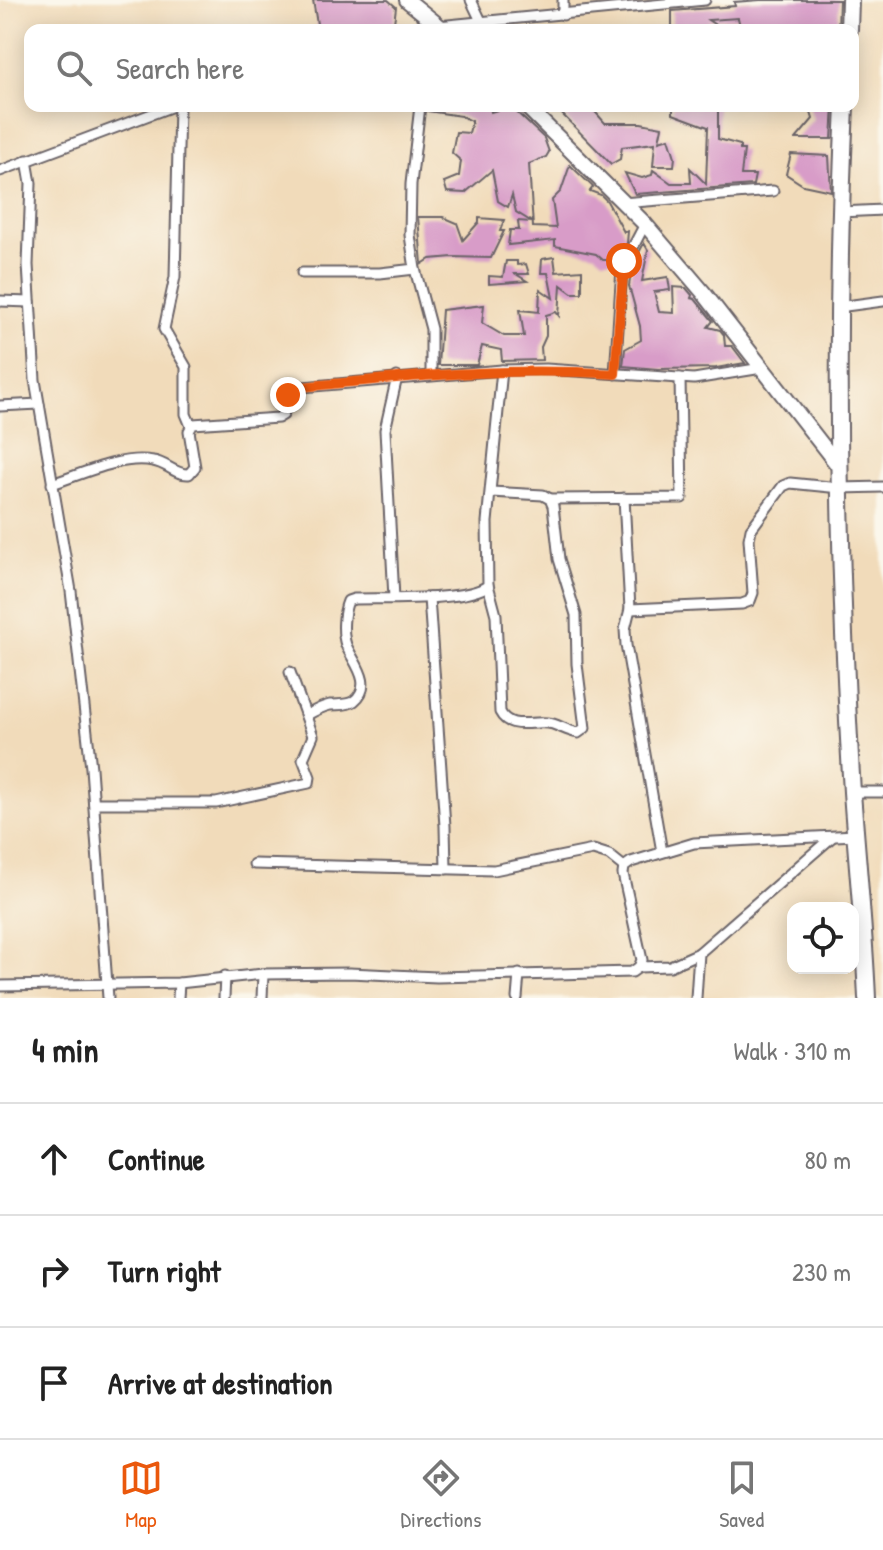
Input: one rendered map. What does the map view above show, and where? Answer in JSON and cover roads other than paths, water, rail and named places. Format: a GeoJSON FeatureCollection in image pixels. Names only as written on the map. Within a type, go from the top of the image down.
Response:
{"type":"FeatureCollection","features":[{"type":"Feature","properties":{"kind":"highway"},"geometry":{"type":"LineString","coordinates":[[849,24],[850,0]]}},
{"type":"Feature","properties":{"kind":"highway"},"geometry":{"type":"LineString","coordinates":[[845,112],[838,307],[840,488],[852,792],[867,998]]}},
{"type":"Feature","properties":{"kind":"main road"},"geometry":{"type":"LineString","coordinates":[[407,0],[437,24]]}},
{"type":"Feature","properties":{"kind":"main road"},"geometry":{"type":"LineString","coordinates":[[532,112],[645,224],[703,292],[840,468]]}},
{"type":"Feature","properties":{"kind":"street"},"geometry":{"type":"LineString","coordinates":[[471,0],[481,21]]}},
{"type":"Feature","properties":{"kind":"street"},"geometry":{"type":"LineString","coordinates":[[563,0],[563,15]]}},
{"type":"Feature","properties":{"kind":"street"},"geometry":{"type":"LineString","coordinates":[[461,24],[705,0]]}},
{"type":"Feature","properties":{"kind":"street"},"geometry":{"type":"LineString","coordinates":[[0,171],[159,112]]}},
{"type":"Feature","properties":{"kind":"street"},"geometry":{"type":"LineString","coordinates":[[52,484],[141,460],[153,461],[177,473],[189,474],[195,467],[191,426],[186,414],[186,367],[164,329],[175,277],[176,112]]}},
{"type":"Feature","properties":{"kind":"street"},"geometry":{"type":"LineString","coordinates":[[419,112],[410,216],[415,269],[431,329],[431,374]]}},
{"type":"Feature","properties":{"kind":"street"},"geometry":{"type":"LineString","coordinates":[[27,160],[31,183],[28,240],[30,302],[39,404],[71,591],[94,803],[108,998]]}},
{"type":"Feature","properties":{"kind":"street"},"geometry":{"type":"LineString","coordinates":[[622,203],[773,191]]}},
{"type":"Feature","properties":{"kind":"street"},"geometry":{"type":"LineString","coordinates":[[840,212],[883,210]]}},
{"type":"Feature","properties":{"kind":"street"},"geometry":{"type":"LineString","coordinates":[[615,374],[622,268],[645,224]]}},
{"type":"Feature","properties":{"kind":"street"},"geometry":{"type":"LineString","coordinates":[[302,273],[380,273],[415,269]]}},
{"type":"Feature","properties":{"kind":"street"},"geometry":{"type":"LineString","coordinates":[[0,301],[30,302]]}},
{"type":"Feature","properties":{"kind":"street"},"geometry":{"type":"LineString","coordinates":[[838,307],[883,301]]}},
{"type":"Feature","properties":{"kind":"street"},"geometry":{"type":"LineString","coordinates":[[191,426],[202,422],[274,419],[283,415],[288,395],[296,388],[397,377],[502,370],[680,378],[709,377],[762,368]]}},
{"type":"Feature","properties":{"kind":"street"},"geometry":{"type":"LineString","coordinates":[[502,370],[486,533],[488,585],[496,615],[500,712],[504,720],[511,723],[554,724],[578,733],[585,728],[577,664],[576,615],[559,559],[550,499]]}},
{"type":"Feature","properties":{"kind":"street"},"geometry":{"type":"LineString","coordinates":[[394,598],[385,430],[397,377]]}},
{"type":"Feature","properties":{"kind":"street"},"geometry":{"type":"LineString","coordinates":[[491,492],[543,495],[550,499],[682,498],[680,378]]}},
{"type":"Feature","properties":{"kind":"street"},"geometry":{"type":"LineString","coordinates":[[0,406],[39,404]]}},
{"type":"Feature","properties":{"kind":"street"},"geometry":{"type":"LineString","coordinates":[[630,609],[742,604],[750,601],[753,593],[751,529],[783,486],[790,483],[840,488],[883,487]]}},
{"type":"Feature","properties":{"kind":"street"},"geometry":{"type":"LineString","coordinates":[[624,498],[630,609],[625,629],[626,645],[662,852]]}},
{"type":"Feature","properties":{"kind":"street"},"geometry":{"type":"LineString","coordinates":[[307,715],[329,705],[349,704],[357,699],[361,690],[362,671],[344,635],[348,601],[429,598],[477,592],[488,585]]}},
{"type":"Feature","properties":{"kind":"street"},"geometry":{"type":"LineString","coordinates":[[429,598],[446,869]]}},
{"type":"Feature","properties":{"kind":"street"},"geometry":{"type":"LineString","coordinates":[[94,803],[216,803],[309,783],[310,777],[303,759],[313,736],[290,672]]}},
{"type":"Feature","properties":{"kind":"street"},"geometry":{"type":"LineString","coordinates":[[852,792],[883,792]]}},
{"type":"Feature","properties":{"kind":"street"},"geometry":{"type":"LineString","coordinates":[[4,998],[2,986],[179,983],[263,974],[349,973],[437,977],[632,972],[642,960],[623,874],[624,867],[631,862],[694,843],[856,835]]}},
{"type":"Feature","properties":{"kind":"street"},"geometry":{"type":"LineString","coordinates":[[639,967],[670,966],[699,953],[832,837]]}},
{"type":"Feature","properties":{"kind":"street"},"geometry":{"type":"LineString","coordinates":[[254,864],[494,870],[593,850],[609,855],[624,867]]}},
{"type":"Feature","properties":{"kind":"street"},"geometry":{"type":"LineString","coordinates":[[696,998],[699,953]]}},
{"type":"Feature","properties":{"kind":"street"},"geometry":{"type":"LineString","coordinates":[[262,998],[263,974]]}},
{"type":"Feature","properties":{"kind":"street"},"geometry":{"type":"LineString","coordinates":[[517,998],[519,974]]}},
{"type":"Feature","properties":{"kind":"street"},"geometry":{"type":"LineString","coordinates":[[224,998],[225,976]]}},
{"type":"Feature","properties":{"kind":"street"},"geometry":{"type":"LineString","coordinates":[[178,998],[179,983]]}}]}
